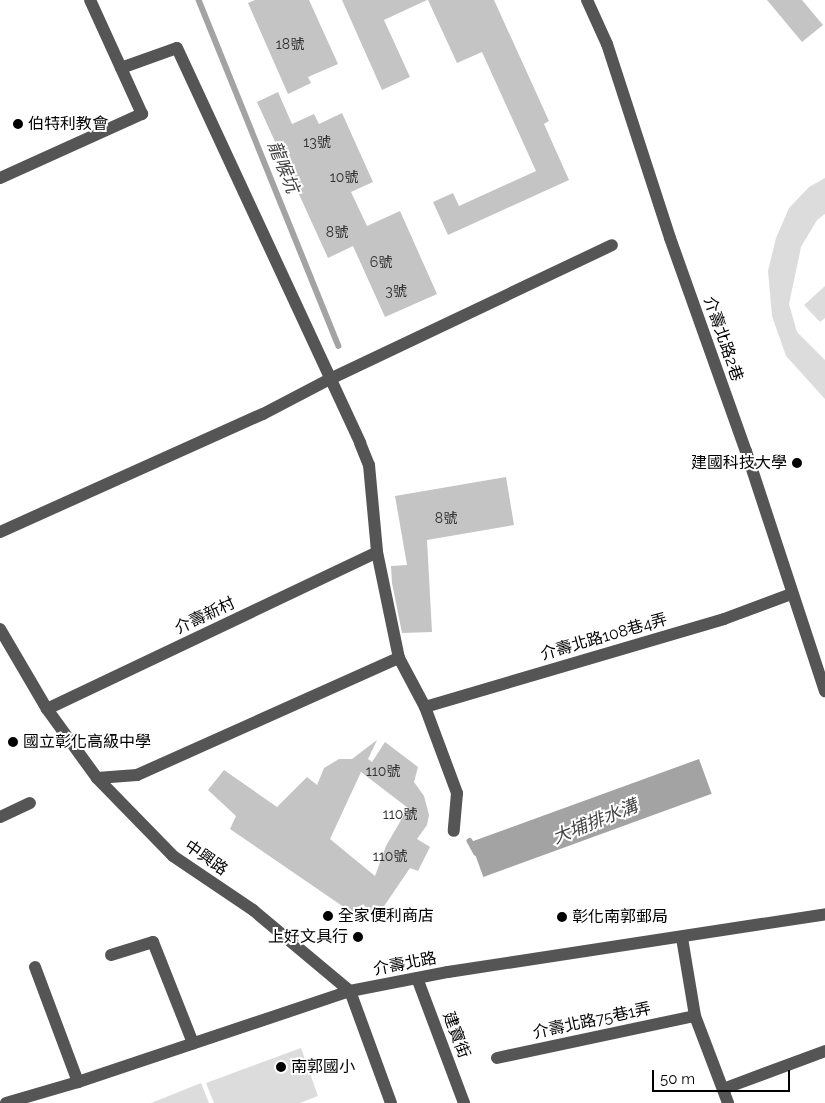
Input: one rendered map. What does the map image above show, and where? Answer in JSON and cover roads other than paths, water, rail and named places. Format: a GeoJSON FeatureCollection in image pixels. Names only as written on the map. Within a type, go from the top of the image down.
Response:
{"type":"FeatureCollection","features":[{"type":"Feature","properties":{"kind":"street"},"geometry":{"type":"LineString","coordinates":[[0,178],[142,114],[90,0]]}},
{"type":"Feature","properties":{"kind":"street","name":"介壽北路2巷"},"geometry":{"type":"LineString","coordinates":[[587,0],[607,44],[670,238],[746,451],[791,594],[825,691]]}},
{"type":"Feature","properties":{"kind":"street"},"geometry":{"type":"LineString","coordinates":[[121,68],[177,48],[369,465],[376,552],[399,658],[425,707],[457,793],[454,831]]}},
{"type":"Feature","properties":{"kind":"street"},"geometry":{"type":"LineString","coordinates":[[0,532],[263,414],[612,245]]}},
{"type":"Feature","properties":{"kind":"street","name":"介壽新村"},"geometry":{"type":"LineString","coordinates":[[47,709],[376,552]]}},
{"type":"Feature","properties":{"kind":"street","name":"介壽北路108巷4弄"},"geometry":{"type":"LineString","coordinates":[[425,707],[724,618],[791,594]]}},
{"type":"Feature","properties":{"kind":"street","name":"中興路"},"geometry":{"type":"LineString","coordinates":[[0,630],[47,709],[97,778],[173,856],[253,910],[350,991]]}},
{"type":"Feature","properties":{"kind":"street"},"geometry":{"type":"LineString","coordinates":[[97,778],[137,775],[399,658]]}},
{"type":"Feature","properties":{"kind":"street"},"geometry":{"type":"LineString","coordinates":[[0,817],[30,803]]}},
{"type":"Feature","properties":{"kind":"street","name":"介壽北路"},"geometry":{"type":"LineString","coordinates":[[6,1103],[78,1082],[350,991],[417,978],[682,938],[825,914]]}},
{"type":"Feature","properties":{"kind":"street"},"geometry":{"type":"LineString","coordinates":[[682,938],[695,1016],[728,1103]]}},
{"type":"Feature","properties":{"kind":"street"},"geometry":{"type":"LineString","coordinates":[[111,955],[153,942],[193,1043]]}},
{"type":"Feature","properties":{"kind":"street"},"geometry":{"type":"LineString","coordinates":[[35,968],[78,1082]]}},
{"type":"Feature","properties":{"kind":"street","name":"建寶街"},"geometry":{"type":"LineString","coordinates":[[417,978],[464,1103]]}},
{"type":"Feature","properties":{"kind":"street"},"geometry":{"type":"LineString","coordinates":[[350,991],[390,1103]]}},
{"type":"Feature","properties":{"kind":"street","name":"介壽北路75巷1弄"},"geometry":{"type":"LineString","coordinates":[[497,1058],[695,1016]]}},
{"type":"Feature","properties":{"kind":"street"},"geometry":{"type":"LineString","coordinates":[[723,1089],[825,1051]]}},
{"type":"Feature","properties":{"kind":"water","name":"大埔排水溝"},"geometry":{"type":"Polygon","coordinates":[[[699,759],[712,794],[483,877],[471,842],[699,759]]]}},
{"type":"Feature","properties":{"kind":"waterway","name":"龍喉坑"},"geometry":{"type":"LineString","coordinates":[[199,0],[339,346]]}},
{"type":"Feature","properties":{"kind":"waterway","name":"龍喉坑"},"geometry":{"type":"LineString","coordinates":[[470,841],[476,852]]}},
{"type":"Feature","properties":{"kind":"place","name":"伯特利教會"},"geometry":{"type":"Point","coordinates":[18,124]}},
{"type":"Feature","properties":{"kind":"place","name":"建國科技大學"},"geometry":{"type":"Point","coordinates":[797,463]}},
{"type":"Feature","properties":{"kind":"place","name":"國立彰化高級中學"},"geometry":{"type":"Point","coordinates":[13,742]}},
{"type":"Feature","properties":{"kind":"place","name":"全家便利商店"},"geometry":{"type":"Point","coordinates":[328,916]}},
{"type":"Feature","properties":{"kind":"place","name":"彰化南郭郵局"},"geometry":{"type":"Point","coordinates":[562,917]}},
{"type":"Feature","properties":{"kind":"place","name":"上好文具行"},"geometry":{"type":"Point","coordinates":[358,937]}},
{"type":"Feature","properties":{"kind":"place","name":"南郭國小"},"geometry":{"type":"Point","coordinates":[281,1067]}}]}
